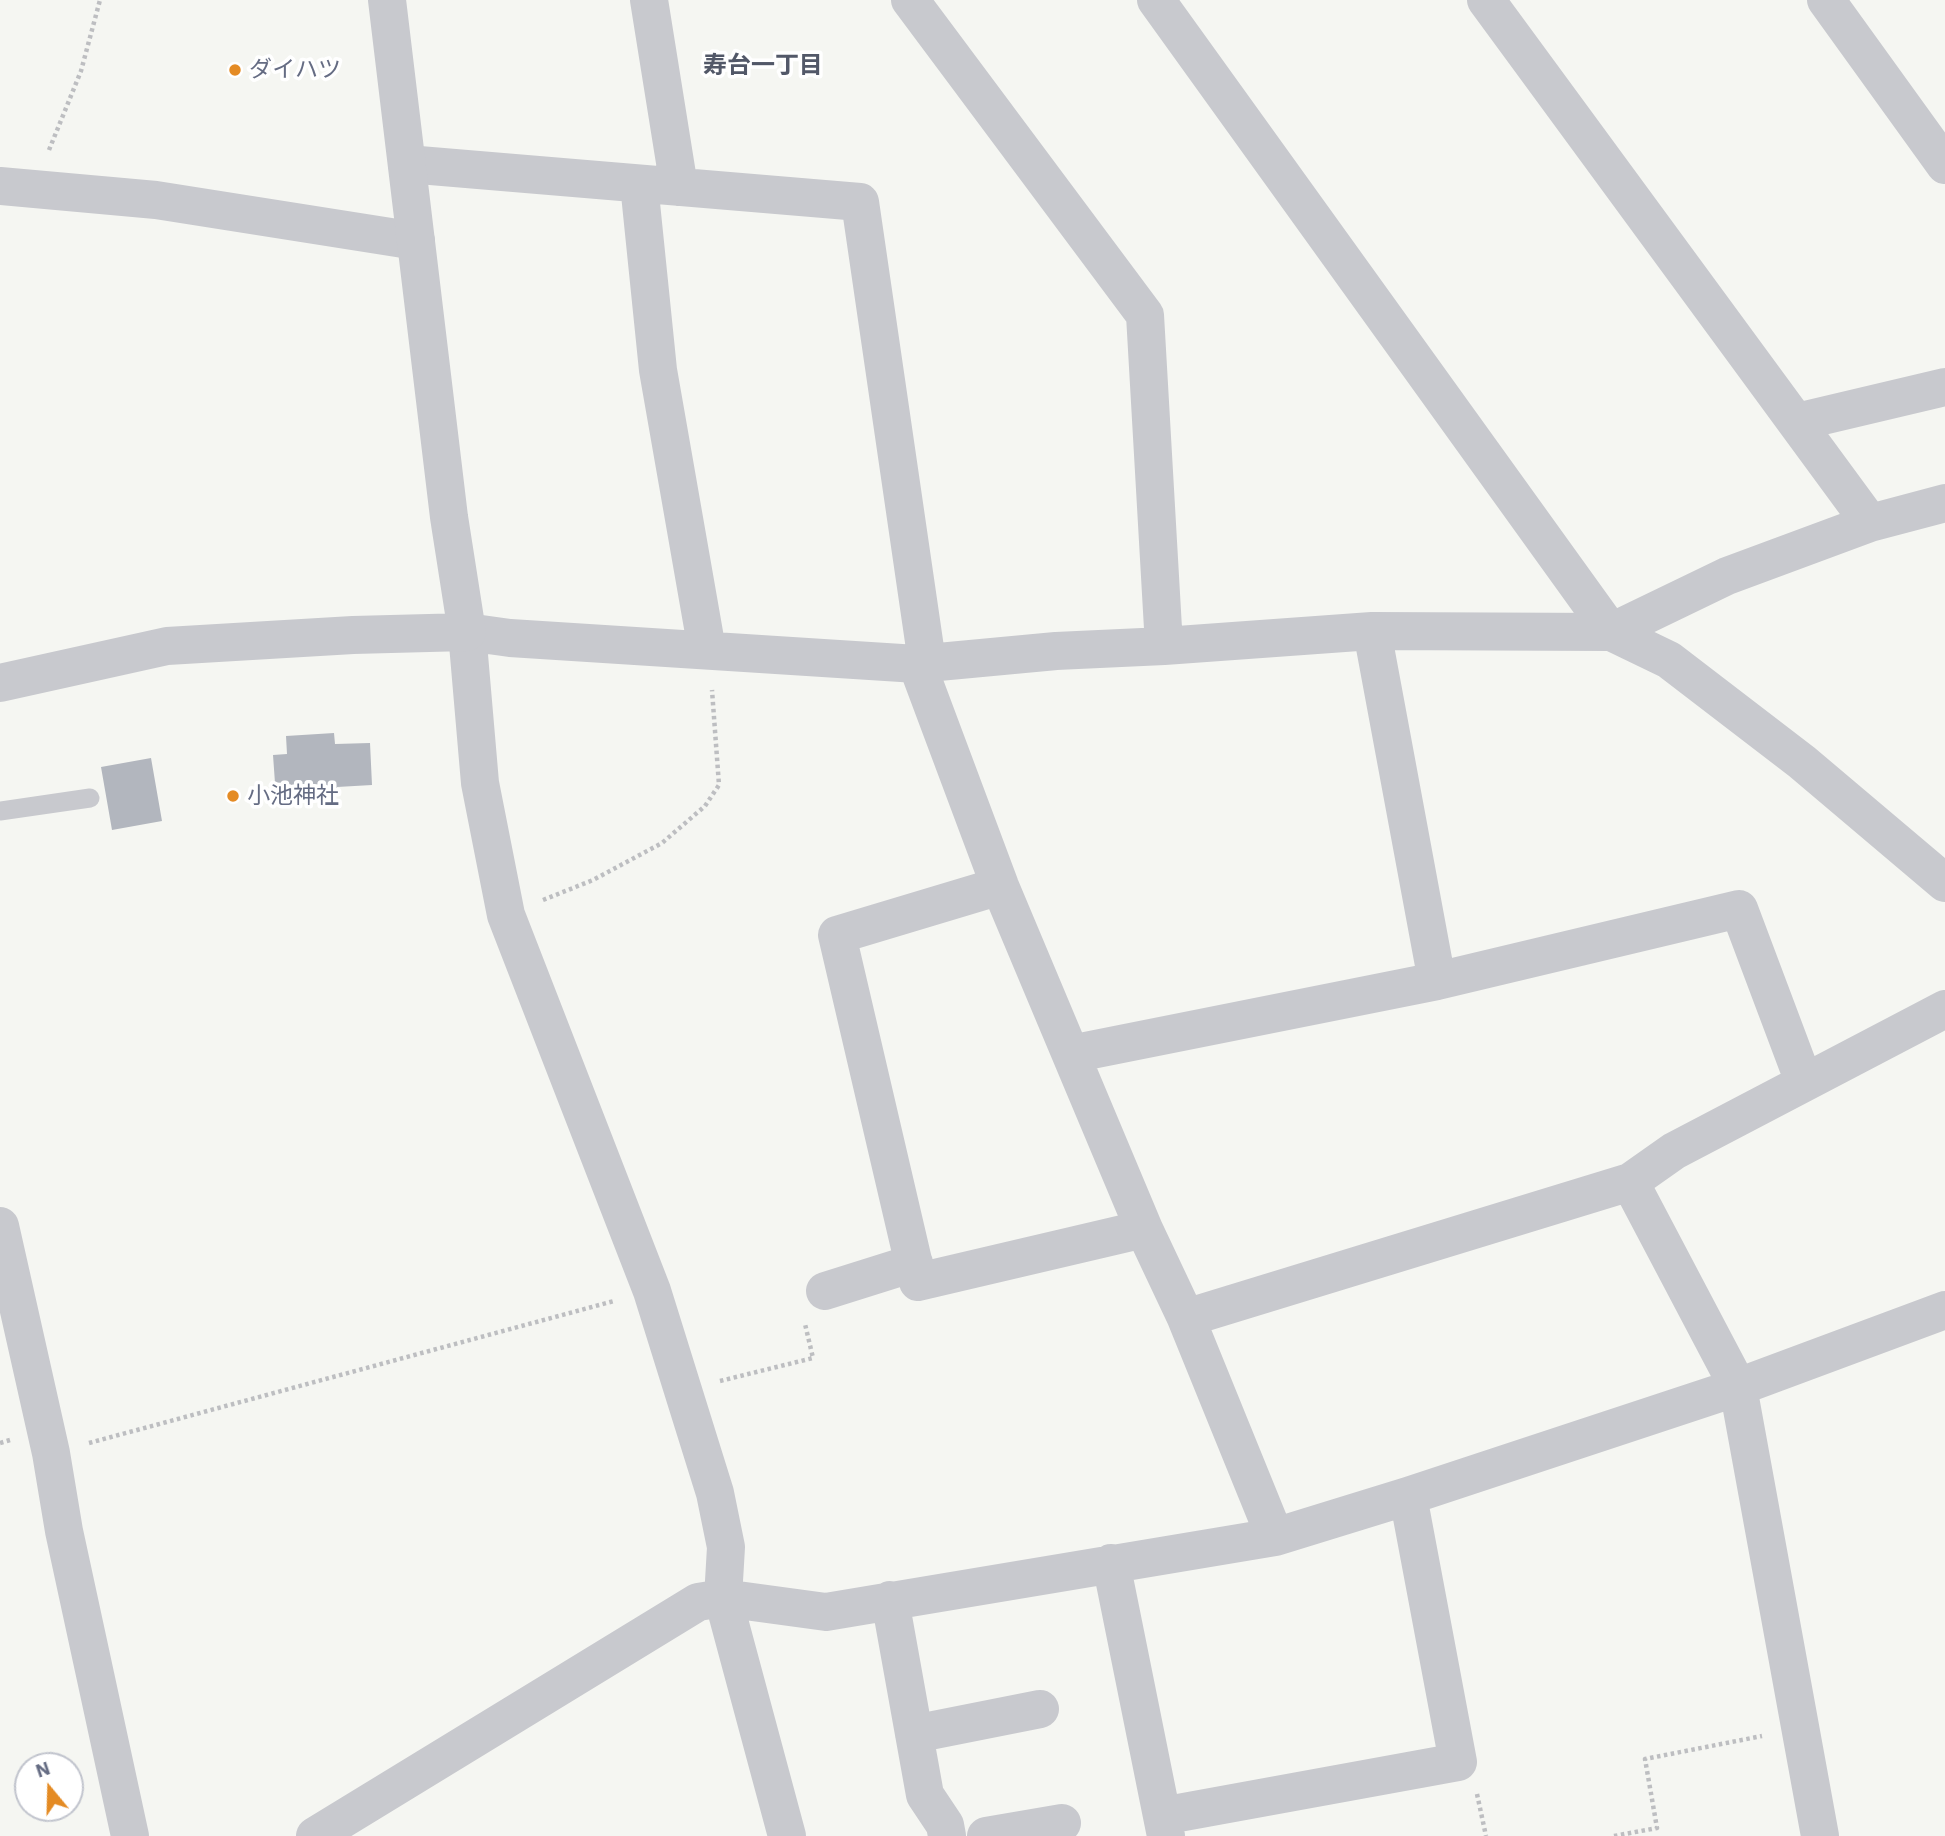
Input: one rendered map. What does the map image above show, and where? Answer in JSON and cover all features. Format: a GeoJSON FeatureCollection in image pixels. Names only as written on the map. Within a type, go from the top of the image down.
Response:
{"type":"FeatureCollection","features":[{"type":"Feature","properties":{"kind":"street"},"geometry":{"type":"LineString","coordinates":[[387,0],[449,517],[467,632],[480,783],[506,915],[652,1291],[715,1493],[726,1547],[723,1598],[787,1836]]}},
{"type":"Feature","properties":{"kind":"street"},"geometry":{"type":"LineString","coordinates":[[649,0],[679,187]]}},
{"type":"Feature","properties":{"kind":"street"},"geometry":{"type":"LineString","coordinates":[[910,0],[1145,315],[1164,646]]}},
{"type":"Feature","properties":{"kind":"street"},"geometry":{"type":"LineString","coordinates":[[1156,0],[1611,632]]}},
{"type":"Feature","properties":{"kind":"street"},"geometry":{"type":"LineString","coordinates":[[1486,0],[1870,523]]}},
{"type":"Feature","properties":{"kind":"street"},"geometry":{"type":"LineString","coordinates":[[1826,0],[1945,165]]}},
{"type":"Feature","properties":{"kind":"street"},"geometry":{"type":"LineString","coordinates":[[407,164],[860,202],[922,663],[1000,887],[1144,1229],[1186,1318],[1275,1537]]}},
{"type":"Feature","properties":{"kind":"street"},"geometry":{"type":"LineString","coordinates":[[639,184],[658,370],[707,650]]}},
{"type":"Feature","properties":{"kind":"street"},"geometry":{"type":"LineString","coordinates":[[16,188],[156,200],[416,241]]}},
{"type":"Feature","properties":{"kind":"street"},"geometry":{"type":"LineString","coordinates":[[1797,422],[1945,387]]}},
{"type":"Feature","properties":{"kind":"street"},"geometry":{"type":"LineString","coordinates":[[1611,632],[1727,576],[1870,523],[1945,503]]}},
{"type":"Feature","properties":{"kind":"street"},"geometry":{"type":"LineString","coordinates":[[1372,631],[1437,981]]}},
{"type":"Feature","properties":{"kind":"street"},"geometry":{"type":"LineString","coordinates":[[0,683],[167,646],[353,635],[467,632],[510,638],[922,663],[1056,651],[1372,631],[1611,632],[1680,668],[1802,762],[1945,883]]}},
{"type":"Feature","properties":{"kind":"street"},"geometry":{"type":"LineString","coordinates":[[1000,887],[837,935],[918,1282],[1144,1229]]}},
{"type":"Feature","properties":{"kind":"street"},"geometry":{"type":"LineString","coordinates":[[1072,1054],[1437,981],[1739,909],[1804,1082]]}},
{"type":"Feature","properties":{"kind":"street"},"geometry":{"type":"LineString","coordinates":[[1186,1318],[1630,1182],[1674,1151],[1945,1009]]}},
{"type":"Feature","properties":{"kind":"street"},"geometry":{"type":"LineString","coordinates":[[1630,1182],[1738,1387],[1820,1836]]}},
{"type":"Feature","properties":{"kind":"street"},"geometry":{"type":"LineString","coordinates":[[0,1226],[51,1453],[64,1531],[130,1836]]}},
{"type":"Feature","properties":{"kind":"street"},"geometry":{"type":"LineString","coordinates":[[822,1306],[914,1263]]}},
{"type":"Feature","properties":{"kind":"street"},"geometry":{"type":"LineString","coordinates":[[315,1836],[698,1602],[723,1598],[825,1612],[1275,1537],[1738,1387],[1945,1310]]}},
{"type":"Feature","properties":{"kind":"street"},"geometry":{"type":"LineString","coordinates":[[1111,1563],[1164,1826],[1458,1762],[1408,1496]]}},
{"type":"Feature","properties":{"kind":"street"},"geometry":{"type":"LineString","coordinates":[[890,1600],[925,1795],[945,1825],[947,1836]]}},
{"type":"Feature","properties":{"kind":"street"},"geometry":{"type":"LineString","coordinates":[[914,1734],[1040,1709]]}},
{"type":"Feature","properties":{"kind":"street"},"geometry":{"type":"LineString","coordinates":[[986,1836],[1062,1823]]}},
{"type":"Feature","properties":{"kind":"lane"},"geometry":{"type":"LineString","coordinates":[[0,811],[90,798]]}},
{"type":"Feature","properties":{"kind":"path"},"geometry":{"type":"LineString","coordinates":[[16,188],[81,71],[100,0]]}},
{"type":"Feature","properties":{"kind":"path"},"geometry":{"type":"LineString","coordinates":[[506,915],[593,880],[662,843],[705,806],[719,785],[707,650]]}},
{"type":"Feature","properties":{"kind":"path"},"geometry":{"type":"LineString","coordinates":[[51,1453],[652,1291]]}},
{"type":"Feature","properties":{"kind":"path"},"geometry":{"type":"LineString","coordinates":[[682,1390],[813,1358],[805,1324],[822,1306]]}},
{"type":"Feature","properties":{"kind":"path"},"geometry":{"type":"LineString","coordinates":[[1614,1836],[1657,1828],[1644,1759],[1800,1728]]}},
{"type":"Feature","properties":{"kind":"building"},"geometry":{"type":"Polygon","coordinates":[[[334,733],[335,744],[370,743],[372,785],[337,787],[338,796],[288,799],[287,783],[275,783],[273,755],[287,754],[286,736],[334,733]]]}},
{"type":"Feature","properties":{"kind":"building"},"geometry":{"type":"Polygon","coordinates":[[[151,758],[162,821],[112,830],[101,767],[151,758]]]}},
{"type":"Feature","properties":{"kind":"place","name":"ダイハツ"},"geometry":{"type":"Point","coordinates":[235,70]}},
{"type":"Feature","properties":{"kind":"place","name":"小池神社"},"geometry":{"type":"Point","coordinates":[233,796]}},
{"type":"Feature","properties":{"kind":"district","name":"寿台一丁目"},"geometry":{"type":"Point","coordinates":[763,66]}}]}
